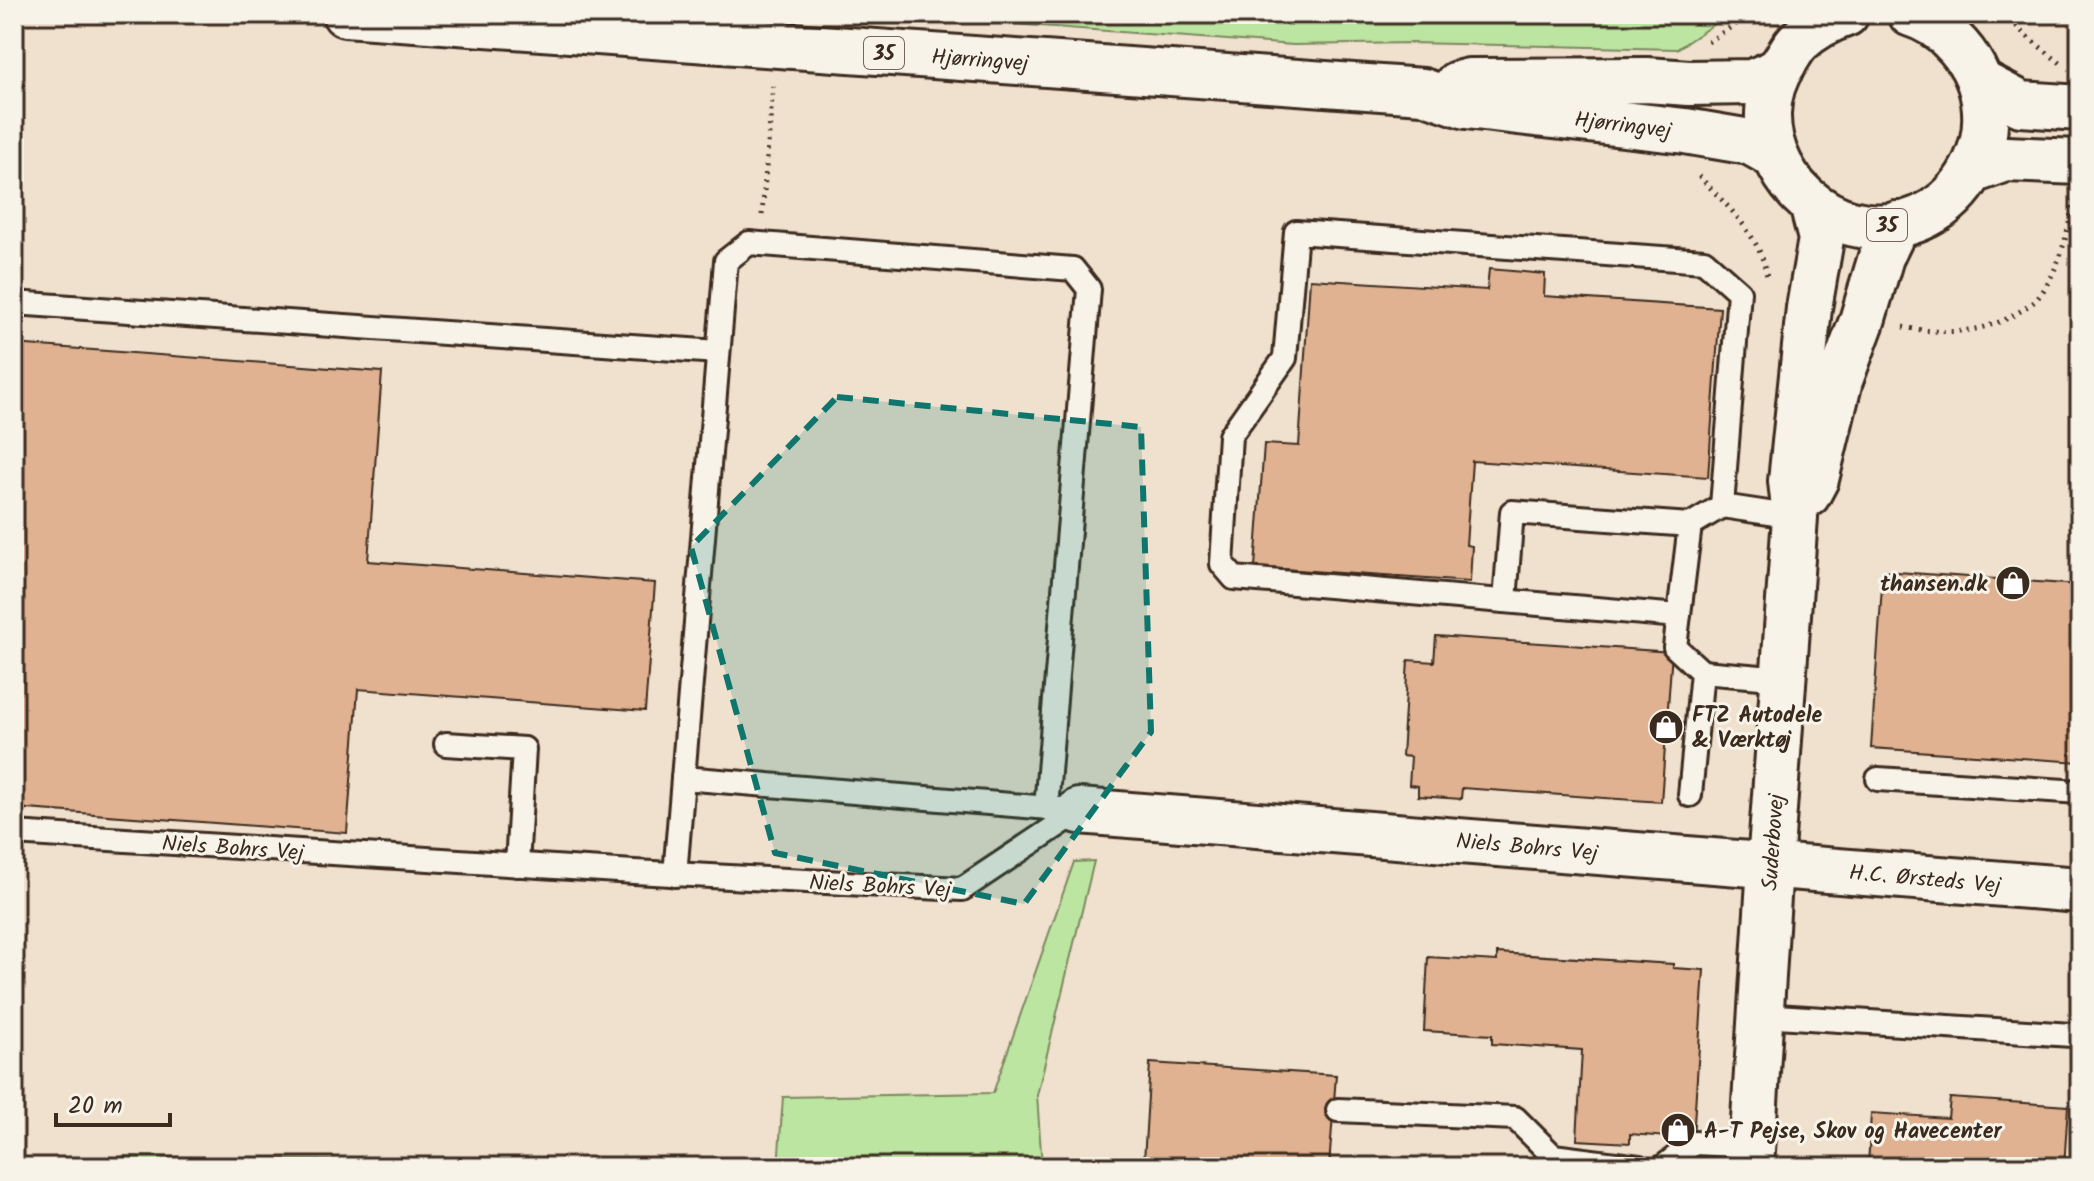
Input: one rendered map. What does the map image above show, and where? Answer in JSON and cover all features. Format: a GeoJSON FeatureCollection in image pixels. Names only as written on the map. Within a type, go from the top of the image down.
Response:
{"type":"FeatureCollection","features":[{"type":"Feature","properties":{"kind":"main road","name":"Hjørringvej"},"geometry":{"type":"LineString","coordinates":[[345,14],[484,19],[777,45],[1423,91],[1466,106],[1685,131],[1750,142],[1775,156]]}},
{"type":"Feature","properties":{"kind":"main road","name":"35"},"geometry":{"type":"LineString","coordinates":[[1846,14],[1824,22],[1797,43],[1778,71],[1770,99],[1768,127],[1775,156],[1790,183],[1812,204],[1838,219],[1867,226],[1897,224],[1927,215],[1953,196],[1972,171],[1983,143],[1986,113],[1981,83],[1965,53],[1930,19]]}},
{"type":"Feature","properties":{"kind":"main road","name":"Hjørringvej"},"geometry":{"type":"LineString","coordinates":[[1423,91],[1469,81],[1752,82],[1778,71]]}},
{"type":"Feature","properties":{"kind":"main road"},"geometry":{"type":"LineString","coordinates":[[1981,83],[2021,104],[2074,88]]}},
{"type":"Feature","properties":{"kind":"main road"},"geometry":{"type":"LineString","coordinates":[[1972,171],[2006,159],[2078,162]]}},
{"type":"Feature","properties":{"kind":"main road","name":"Suderbovej"},"geometry":{"type":"LineString","coordinates":[[1752,1157],[1795,517],[1791,481],[1809,308],[1821,239],[1812,204]]}},
{"type":"Feature","properties":{"kind":"main road","name":"Suderbovej"},"geometry":{"type":"LineString","coordinates":[[1795,517],[1816,479],[1840,380],[1881,257],[1897,224]]}},
{"type":"Feature","properties":{"kind":"main road","name":"Niels Bohrs Vej"},"geometry":{"type":"LineString","coordinates":[[1063,810],[1770,865]]}},
{"type":"Feature","properties":{"kind":"main road","name":"H.C. Ørsteds Vej"},"geometry":{"type":"LineString","coordinates":[[1770,865],[2080,890]]}},
{"type":"Feature","properties":{"kind":"lane"},"geometry":{"type":"LineString","coordinates":[[1679,616],[1234,578],[1222,564],[1230,436],[1285,358],[1296,232],[1704,261],[1739,292],[1722,506]]}},
{"type":"Feature","properties":{"kind":"lane"},"geometry":{"type":"LineString","coordinates":[[675,875],[718,352],[726,261],[749,243],[1073,269],[1089,289],[1063,810],[683,778]]}},
{"type":"Feature","properties":{"kind":"lane"},"geometry":{"type":"LineString","coordinates":[[14,303],[718,352]]}},
{"type":"Feature","properties":{"kind":"lane"},"geometry":{"type":"LineString","coordinates":[[1505,601],[1512,512],[1690,525],[1722,506],[1795,517]]}},
{"type":"Feature","properties":{"kind":"lane"},"geometry":{"type":"LineString","coordinates":[[1690,525],[1675,647],[1702,672],[1784,679]]}},
{"type":"Feature","properties":{"kind":"lane"},"geometry":{"type":"LineString","coordinates":[[1690,795],[1702,672]]}},
{"type":"Feature","properties":{"kind":"lane"},"geometry":{"type":"LineString","coordinates":[[446,744],[524,749],[517,865]]}},
{"type":"Feature","properties":{"kind":"lane"},"geometry":{"type":"LineString","coordinates":[[1878,779],[2080,792]]}},
{"type":"Feature","properties":{"kind":"lane","name":"Niels Bohrs Vej"},"geometry":{"type":"LineString","coordinates":[[14,833],[675,875],[962,889],[1063,810]]}},
{"type":"Feature","properties":{"kind":"lane"},"geometry":{"type":"LineString","coordinates":[[1761,1015],[2072,1035]]}},
{"type":"Feature","properties":{"kind":"lane"},"geometry":{"type":"LineString","coordinates":[[1338,1110],[1515,1118],[1553,1156],[1639,1167]]}},
{"type":"Feature","properties":{"kind":"lane"},"geometry":{"type":"LineString","coordinates":[[1663,1167],[1694,1143],[1752,1157]]}},
{"type":"Feature","properties":{"kind":"path"},"geometry":{"type":"LineString","coordinates":[[2005,14],[2074,88]]}},
{"type":"Feature","properties":{"kind":"path"},"geometry":{"type":"LineString","coordinates":[[760,244],[777,45]]}},
{"type":"Feature","properties":{"kind":"path"},"geometry":{"type":"LineString","coordinates":[[1862,321],[1926,331],[1964,332],[2004,322],[2037,300],[2054,270],[2071,218],[2078,162]]}},
{"type":"Feature","properties":{"kind":"path"},"geometry":{"type":"LineString","coordinates":[[2071,218],[2080,216]]}},
{"type":"Feature","properties":{"kind":"highlighted area"},"geometry":{"type":"Polygon","coordinates":[[[837,397],[1141,427],[1151,732],[1024,904],[775,853],[691,547],[837,397]]]}},
{"type":"Feature","properties":{"kind":"green space"},"geometry":{"type":"Polygon","coordinates":[[[879,14],[1613,14],[1717,22],[1677,49],[1411,43],[1293,45],[879,14]]]}},
{"type":"Feature","properties":{"kind":"green space"},"geometry":{"type":"Polygon","coordinates":[[[1094,861],[1037,1095],[1042,1167],[778,1167],[783,1097],[993,1093],[1074,862],[1094,861]]]}},
{"type":"Feature","properties":{"kind":"green space"},"geometry":{"type":"Polygon","coordinates":[[[123,1156],[753,1167],[118,1167],[123,1156]]]}},
{"type":"Feature","properties":{"kind":"building"},"geometry":{"type":"Polygon","coordinates":[[[1489,269],[1545,274],[1544,296],[1720,308],[1708,477],[1472,461],[1466,545],[1472,546],[1470,582],[1255,567],[1264,444],[1299,446],[1310,279],[1487,290],[1489,269]]]}},
{"type":"Feature","properties":{"kind":"building"},"geometry":{"type":"Polygon","coordinates":[[[14,344],[382,372],[368,561],[655,583],[645,711],[358,689],[347,833],[14,808],[14,344]]]}},
{"type":"Feature","properties":{"kind":"building"},"geometry":{"type":"Polygon","coordinates":[[[1883,571],[2080,585],[2080,762],[1871,748],[1883,571]]]}},
{"type":"Feature","properties":{"kind":"building"},"geometry":{"type":"Polygon","coordinates":[[[1436,636],[1672,652],[1661,802],[1462,788],[1461,799],[1418,796],[1418,786],[1409,785],[1411,757],[1402,756],[1408,660],[1434,662],[1436,636]]]}},
{"type":"Feature","properties":{"kind":"building"},"geometry":{"type":"Polygon","coordinates":[[[1497,953],[1673,964],[1673,968],[1704,970],[1693,1139],[1630,1134],[1630,1143],[1577,1140],[1582,1050],[1492,1044],[1492,1035],[1424,1031],[1428,957],[1497,961],[1497,953]]]}},
{"type":"Feature","properties":{"kind":"building"},"geometry":{"type":"Polygon","coordinates":[[[1150,1063],[1336,1075],[1329,1167],[1234,1167],[1144,1161],[1150,1063]]]}},
{"type":"Feature","properties":{"kind":"building"},"geometry":{"type":"Polygon","coordinates":[[[1950,1098],[2068,1106],[2064,1167],[1868,1167],[1871,1113],[1948,1118],[1950,1098]]]}},
{"type":"Feature","properties":{"kind":"place","name":"thansen.dk"},"geometry":{"type":"Point","coordinates":[2013,583]}},
{"type":"Feature","properties":{"kind":"place","name":"FTZ Autodele & Værktøj"},"geometry":{"type":"Point","coordinates":[1666,727]}},
{"type":"Feature","properties":{"kind":"place","name":"A-T Pejse, Skov og Havecenter"},"geometry":{"type":"Point","coordinates":[1678,1130]}}]}
